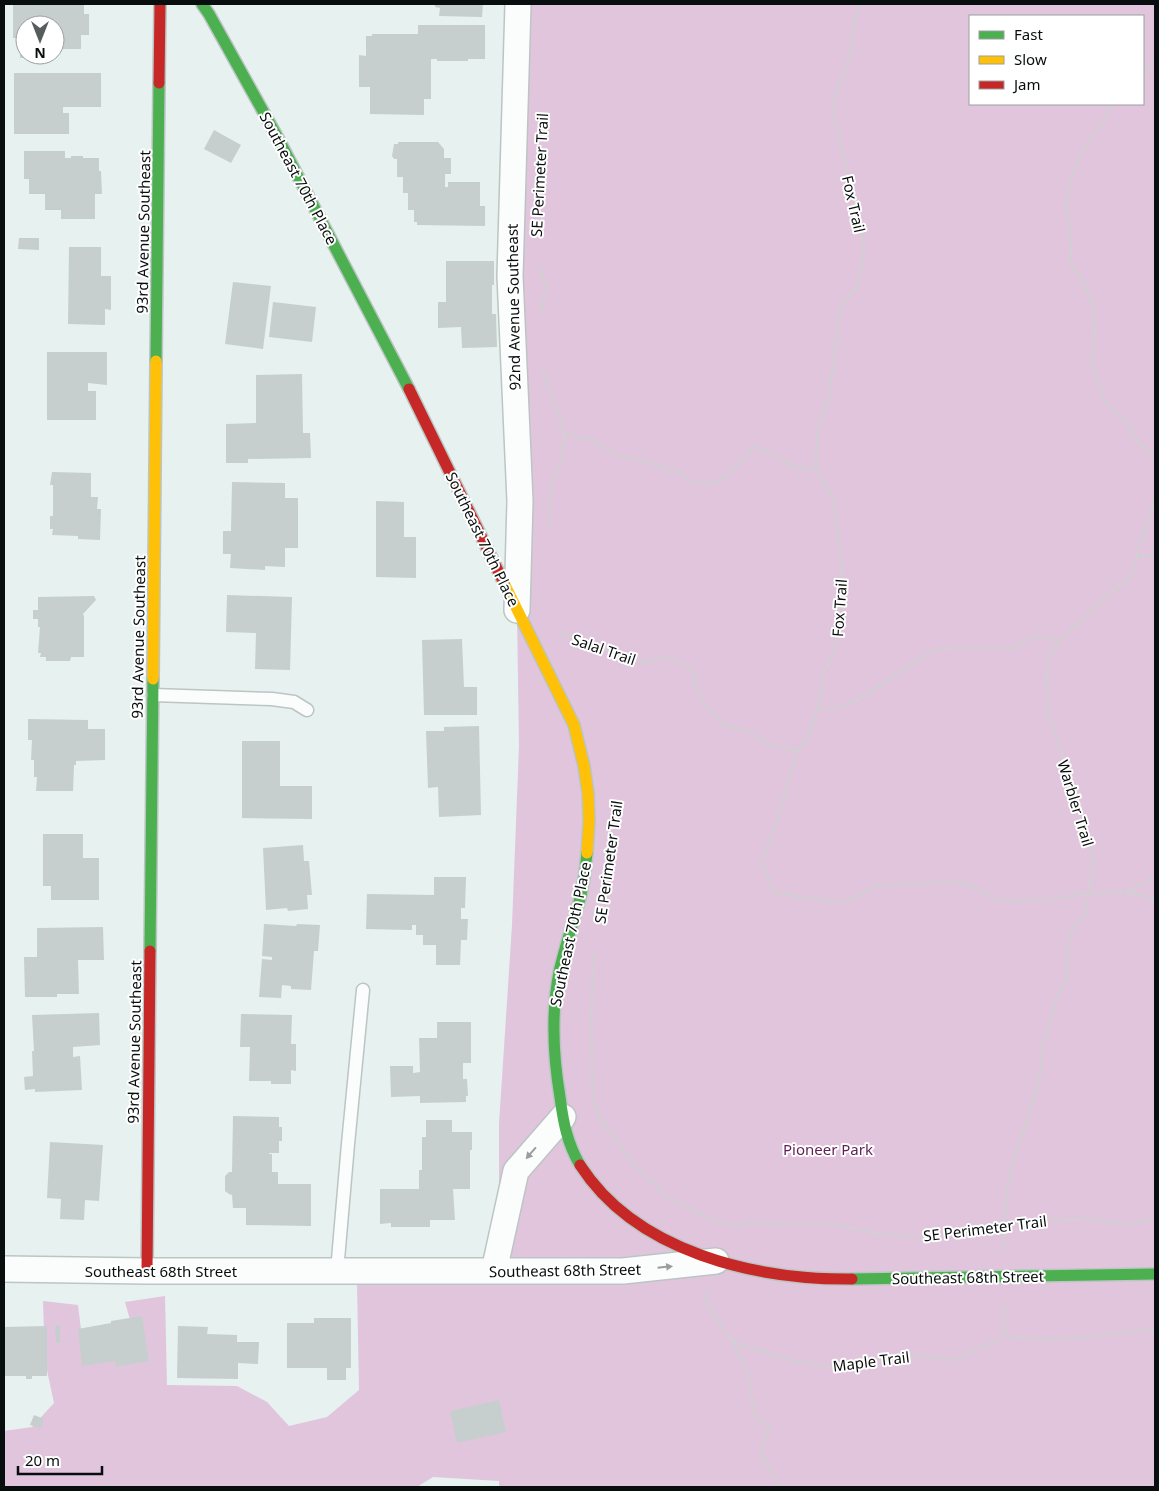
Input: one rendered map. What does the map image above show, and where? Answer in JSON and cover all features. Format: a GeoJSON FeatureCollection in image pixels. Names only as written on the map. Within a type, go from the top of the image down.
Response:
{"type":"FeatureCollection","features":[{"type":"Feature","properties":{"kind":"street","name":"93rd Avenue Southeast"},"geometry":{"type":"LineString","coordinates":[[147,1272],[160,4]]}},
{"type":"Feature","properties":{"kind":"street","name":"Southeast 70th Place"},"geometry":{"type":"LineString","coordinates":[[202,4],[279,140],[395,361],[574,725],[588,782],[587,848],[581,890],[557,984],[552,1022],[554,1066],[570,1147],[585,1173],[605,1198],[638,1224],[673,1245],[716,1261]]}},
{"type":"Feature","properties":{"kind":"street","name":"92nd Avenue Southeast"},"geometry":{"type":"LineString","coordinates":[[517,610],[520,501],[510,276],[518,4]]}},
{"type":"Feature","properties":{"kind":"street"},"geometry":{"type":"LineString","coordinates":[[494,1270],[516,1171],[563,1117]]}},
{"type":"Feature","properties":{"kind":"street","name":"Southeast 68th Street"},"geometry":{"type":"LineString","coordinates":[[4,1269],[147,1272],[494,1270],[623,1272],[716,1261],[798,1277],[843,1279],[1155,1274]]}},
{"type":"Feature","properties":{"kind":"lane"},"geometry":{"type":"LineString","coordinates":[[153,696],[272,699],[294,702],[307,710]]}},
{"type":"Feature","properties":{"kind":"lane"},"geometry":{"type":"LineString","coordinates":[[337,1272],[363,990]]}},
{"type":"Feature","properties":{"kind":"path","name":"Fox Trail"},"geometry":{"type":"LineString","coordinates":[[859,4],[850,55],[838,88],[833,109],[851,192],[860,222],[864,254],[857,286],[842,304],[829,396],[819,425],[816,468],[835,502],[840,546],[842,582],[836,647],[823,675],[818,708],[808,736],[798,751],[774,830],[762,862],[775,893],[836,902],[849,900],[879,885],[956,881],[973,886],[997,900],[1046,900],[1089,893]]}},
{"type":"Feature","properties":{"kind":"path"},"geometry":{"type":"LineString","coordinates":[[1144,74],[1155,61]]}},
{"type":"Feature","properties":{"kind":"path"},"geometry":{"type":"LineString","coordinates":[[1111,105],[1083,151],[1070,179],[1066,207],[1071,238],[1070,263],[1083,281],[1093,305],[1095,335],[1092,362],[1106,404],[1130,424],[1133,437],[1155,460]]}},
{"type":"Feature","properties":{"kind":"path"},"geometry":{"type":"LineString","coordinates":[[538,261],[546,287],[539,322]]}},
{"type":"Feature","properties":{"kind":"path"},"geometry":{"type":"LineString","coordinates":[[542,368],[566,434],[560,464],[550,489],[550,517],[548,526]]}},
{"type":"Feature","properties":{"kind":"path"},"geometry":{"type":"LineString","coordinates":[[566,434],[591,440],[616,455],[642,460],[679,472],[693,483],[707,484],[721,481],[755,447],[798,469],[816,468]]}},
{"type":"Feature","properties":{"kind":"path","name":"Warbler Trail"},"geometry":{"type":"LineString","coordinates":[[1004,1225],[1012,1164],[1041,1072],[1041,1049],[1057,996],[1066,981],[1070,932],[1085,916],[1093,862],[1087,830],[1048,713],[1046,662],[1058,641],[1130,578],[1155,496]]}},
{"type":"Feature","properties":{"kind":"path"},"geometry":{"type":"LineString","coordinates":[[1136,557],[1155,555]]}},
{"type":"Feature","properties":{"kind":"path","name":"Salal Trail"},"geometry":{"type":"LineString","coordinates":[[555,632],[589,642],[618,656],[646,664],[664,656],[680,662],[694,672],[696,688],[703,702],[723,725],[748,731],[769,744],[798,751]]}},
{"type":"Feature","properties":{"kind":"path"},"geometry":{"type":"LineString","coordinates":[[818,708],[841,708],[864,696],[936,649],[1013,648],[1036,635],[1058,641]]}},
{"type":"Feature","properties":{"kind":"path"},"geometry":{"type":"LineString","coordinates":[[1125,892],[1155,876]]}},
{"type":"Feature","properties":{"kind":"path"},"geometry":{"type":"LineString","coordinates":[[1089,893],[1125,892],[1155,898]]}},
{"type":"Feature","properties":{"kind":"path","name":"SE Perimeter Trail"},"geometry":{"type":"LineString","coordinates":[[594,952],[591,1016],[593,1098],[599,1117],[632,1162],[666,1196],[703,1216],[732,1227],[746,1222],[789,1225],[834,1224],[908,1237],[942,1236],[966,1227],[1047,1220],[1086,1219],[1121,1224],[1155,1219]]}},
{"type":"Feature","properties":{"kind":"path"},"geometry":{"type":"LineString","coordinates":[[716,1261],[706,1302],[722,1328],[734,1342],[747,1371],[756,1417],[770,1428],[760,1452],[780,1487]]}},
{"type":"Feature","properties":{"kind":"path"},"geometry":{"type":"LineString","coordinates":[[1004,1309],[1004,1336],[1064,1339],[1155,1329]]}},
{"type":"Feature","properties":{"kind":"path","name":"Maple Trail"},"geometry":{"type":"LineString","coordinates":[[734,1342],[791,1360],[836,1368],[903,1354],[955,1360],[1004,1336]]}},
{"type":"Feature","properties":{"kind":"green space","name":"Pioneer Park"},"geometry":{"type":"Polygon","coordinates":[[[527,4],[1155,4],[1155,1487],[499,1487],[499,1481],[433,1477],[417,1487],[4,1487],[4,1431],[32,1427],[54,1403],[45,1361],[43,1301],[78,1305],[83,1346],[136,1341],[125,1302],[165,1296],[167,1385],[237,1386],[267,1402],[289,1426],[327,1417],[359,1390],[357,1283],[499,1284],[499,1124],[512,925],[519,746],[517,610],[527,4]]]}},
{"type":"Feature","properties":{"kind":"building"},"geometry":{"type":"Polygon","coordinates":[[[13,4],[84,4],[84,14],[89,14],[89,35],[81,35],[81,49],[65,49],[65,15],[15,15],[15,38],[13,38],[13,4]]]}},
{"type":"Feature","properties":{"kind":"building"},"geometry":{"type":"Polygon","coordinates":[[[435,4],[483,4],[482,17],[439,16],[440,8],[435,7],[435,4]]]}},
{"type":"Feature","properties":{"kind":"building"},"geometry":{"type":"Polygon","coordinates":[[[418,25],[485,25],[485,59],[437,61],[437,59],[431,59],[431,99],[424,99],[424,115],[370,114],[370,87],[359,87],[359,55],[366,56],[366,36],[372,36],[372,34],[418,34],[418,25]]]}},
{"type":"Feature","properties":{"kind":"building"},"geometry":{"type":"Polygon","coordinates":[[[14,73],[101,73],[101,107],[63,107],[63,113],[69,113],[69,134],[14,134],[14,73]]]}},
{"type":"Feature","properties":{"kind":"building"},"geometry":{"type":"Polygon","coordinates":[[[214,130],[241,145],[231,163],[204,149],[214,130]]]}},
{"type":"Feature","properties":{"kind":"building"},"geometry":{"type":"Polygon","coordinates":[[[398,142],[438,142],[444,149],[444,158],[451,158],[451,174],[445,174],[445,187],[448,187],[448,182],[480,182],[480,206],[485,206],[485,226],[417,225],[417,222],[414,222],[414,210],[408,210],[408,193],[403,193],[403,177],[397,177],[397,159],[394,159],[392,156],[394,144],[398,144],[398,142]]]}},
{"type":"Feature","properties":{"kind":"building"},"geometry":{"type":"Polygon","coordinates":[[[24,151],[65,151],[65,158],[83,156],[83,158],[99,158],[102,194],[95,194],[95,219],[61,219],[61,210],[45,210],[45,194],[29,194],[29,179],[24,179],[24,151]]]}},
{"type":"Feature","properties":{"kind":"building"},"geometry":{"type":"Polygon","coordinates":[[[19,238],[39,238],[39,250],[18,249],[19,238]]]}},
{"type":"Feature","properties":{"kind":"building"},"geometry":{"type":"Polygon","coordinates":[[[69,247],[101,247],[101,276],[111,276],[111,310],[105,309],[105,325],[68,324],[69,247]]]}},
{"type":"Feature","properties":{"kind":"building"},"geometry":{"type":"Polygon","coordinates":[[[446,261],[494,261],[492,314],[496,314],[497,347],[462,348],[461,327],[438,328],[438,302],[446,302],[446,261]]]}},
{"type":"Feature","properties":{"kind":"building"},"geometry":{"type":"Polygon","coordinates":[[[233,282],[271,286],[263,349],[225,344],[233,282]]]}},
{"type":"Feature","properties":{"kind":"building"},"geometry":{"type":"Polygon","coordinates":[[[273,302],[316,307],[312,342],[269,337],[273,302]]]}},
{"type":"Feature","properties":{"kind":"building"},"geometry":{"type":"Polygon","coordinates":[[[47,352],[107,352],[107,385],[88,383],[88,391],[96,391],[96,420],[47,420],[47,352]]]}},
{"type":"Feature","properties":{"kind":"building"},"geometry":{"type":"Polygon","coordinates":[[[302,374],[303,433],[310,433],[311,458],[248,459],[248,463],[226,463],[226,424],[256,423],[256,375],[302,374]]]}},
{"type":"Feature","properties":{"kind":"building"},"geometry":{"type":"Polygon","coordinates":[[[52,472],[91,473],[91,497],[98,497],[97,509],[101,509],[100,540],[78,539],[78,536],[52,535],[53,529],[50,529],[50,516],[53,516],[53,485],[50,485],[52,472]]]}},
{"type":"Feature","properties":{"kind":"building"},"geometry":{"type":"Polygon","coordinates":[[[232,482],[285,483],[285,498],[298,498],[298,548],[285,548],[285,567],[265,566],[265,570],[230,568],[231,554],[223,554],[223,531],[231,531],[232,482]]]}},
{"type":"Feature","properties":{"kind":"building"},"geometry":{"type":"Polygon","coordinates":[[[376,501],[404,502],[404,537],[416,537],[416,578],[376,577],[376,501]]]}},
{"type":"Feature","properties":{"kind":"building"},"geometry":{"type":"Polygon","coordinates":[[[227,595],[292,597],[290,670],[255,669],[256,633],[226,632],[227,595]]]}},
{"type":"Feature","properties":{"kind":"building"},"geometry":{"type":"Polygon","coordinates":[[[94,596],[96,600],[83,614],[84,657],[71,657],[70,661],[46,661],[46,657],[40,657],[41,653],[38,653],[40,627],[38,627],[38,619],[33,619],[33,610],[38,610],[38,597],[94,596]]]}},
{"type":"Feature","properties":{"kind":"building"},"geometry":{"type":"Polygon","coordinates":[[[462,639],[464,687],[477,687],[477,715],[424,715],[422,640],[462,639]]]}},
{"type":"Feature","properties":{"kind":"building"},"geometry":{"type":"Polygon","coordinates":[[[28,719],[88,720],[88,729],[105,729],[105,760],[76,761],[76,765],[74,765],[73,791],[36,791],[37,777],[34,777],[34,760],[31,760],[32,740],[28,740],[28,719]]]}},
{"type":"Feature","properties":{"kind":"building"},"geometry":{"type":"Polygon","coordinates":[[[479,726],[481,815],[439,817],[438,787],[428,788],[426,731],[444,731],[444,727],[479,726]]]}},
{"type":"Feature","properties":{"kind":"building"},"geometry":{"type":"Polygon","coordinates":[[[242,741],[280,741],[280,786],[312,786],[312,819],[242,818],[242,741]]]}},
{"type":"Feature","properties":{"kind":"building"},"geometry":{"type":"Polygon","coordinates":[[[43,834],[83,834],[83,858],[99,858],[99,900],[51,900],[51,886],[43,886],[43,834]]]}},
{"type":"Feature","properties":{"kind":"building"},"geometry":{"type":"Polygon","coordinates":[[[303,845],[304,861],[309,861],[312,895],[307,895],[308,909],[288,911],[287,908],[266,910],[263,848],[303,845]]]}},
{"type":"Feature","properties":{"kind":"building"},"geometry":{"type":"Polygon","coordinates":[[[434,877],[466,877],[465,908],[461,908],[461,919],[468,919],[467,940],[461,940],[460,965],[436,965],[436,945],[423,945],[423,935],[416,935],[416,925],[412,925],[412,930],[366,929],[367,894],[434,895],[434,877]]]}},
{"type":"Feature","properties":{"kind":"building"},"geometry":{"type":"Polygon","coordinates":[[[264,924],[320,925],[318,951],[314,951],[311,990],[291,989],[291,986],[282,985],[281,998],[259,997],[262,959],[272,960],[272,957],[262,956],[264,924]]]}},
{"type":"Feature","properties":{"kind":"building"},"geometry":{"type":"Polygon","coordinates":[[[103,927],[104,960],[78,960],[79,994],[57,994],[57,997],[25,997],[24,957],[37,957],[37,928],[103,927]]]}},
{"type":"Feature","properties":{"kind":"building"},"geometry":{"type":"Polygon","coordinates":[[[99,1013],[100,1045],[73,1047],[73,1057],[80,1056],[82,1090],[35,1092],[35,1089],[25,1090],[24,1077],[33,1076],[32,1015],[99,1013]]]}},
{"type":"Feature","properties":{"kind":"building"},"geometry":{"type":"Polygon","coordinates":[[[241,1014],[292,1015],[291,1044],[296,1044],[296,1071],[291,1070],[291,1084],[271,1084],[271,1081],[249,1081],[250,1047],[240,1047],[241,1014]]]}},
{"type":"Feature","properties":{"kind":"building"},"geometry":{"type":"Polygon","coordinates":[[[437,1022],[471,1022],[471,1063],[463,1063],[463,1079],[467,1079],[468,1096],[466,1096],[466,1102],[420,1103],[420,1096],[391,1097],[390,1066],[413,1066],[413,1073],[420,1072],[419,1038],[437,1038],[437,1022]]]}},
{"type":"Feature","properties":{"kind":"building"},"geometry":{"type":"Polygon","coordinates":[[[233,1116],[279,1117],[279,1127],[282,1127],[282,1141],[279,1141],[279,1153],[269,1153],[272,1154],[272,1172],[278,1172],[278,1184],[311,1184],[311,1226],[246,1225],[246,1208],[233,1208],[232,1195],[225,1191],[225,1176],[232,1172],[233,1116]]]}},
{"type":"Feature","properties":{"kind":"building"},"geometry":{"type":"Polygon","coordinates":[[[426,1120],[452,1120],[452,1132],[472,1132],[470,1189],[453,1189],[455,1220],[430,1220],[430,1227],[391,1227],[391,1223],[380,1224],[380,1189],[419,1189],[419,1170],[422,1170],[422,1137],[426,1137],[426,1120]]]}},
{"type":"Feature","properties":{"kind":"building"},"geometry":{"type":"Polygon","coordinates":[[[50,1142],[103,1145],[99,1201],[85,1200],[84,1220],[60,1219],[61,1199],[47,1198],[50,1142]]]}},
{"type":"Feature","properties":{"kind":"building"},"geometry":{"type":"Polygon","coordinates":[[[142,1316],[149,1361],[116,1367],[115,1361],[82,1366],[78,1329],[142,1316]]]}},
{"type":"Feature","properties":{"kind":"building"},"geometry":{"type":"Polygon","coordinates":[[[314,1318],[351,1318],[351,1368],[346,1368],[346,1380],[327,1380],[327,1368],[287,1368],[287,1323],[314,1323],[314,1318]]]}},
{"type":"Feature","properties":{"kind":"building"},"geometry":{"type":"Polygon","coordinates":[[[55,1325],[60,1325],[60,1343],[56,1343],[55,1325]]]}},
{"type":"Feature","properties":{"kind":"building"},"geometry":{"type":"Polygon","coordinates":[[[47,1326],[47,1376],[32,1376],[32,1379],[26,1379],[26,1376],[4,1376],[4,1327],[47,1326]]]}},
{"type":"Feature","properties":{"kind":"building"},"geometry":{"type":"Polygon","coordinates":[[[178,1326],[208,1327],[207,1334],[237,1335],[237,1342],[259,1342],[258,1364],[238,1363],[238,1379],[177,1378],[178,1326]]]}},
{"type":"Feature","properties":{"kind":"building"},"geometry":{"type":"Polygon","coordinates":[[[499,1400],[506,1432],[457,1443],[450,1411],[499,1400]]]}},
{"type":"Feature","properties":{"kind":"building"},"geometry":{"type":"Polygon","coordinates":[[[34,1415],[44,1419],[41,1428],[30,1425],[34,1415]]]}},
{"type":"Feature","properties":{"kind":"traffic: fast"},"geometry":{"type":"LineString","coordinates":[[202,4],[279,140],[409,389]]}},
{"type":"Feature","properties":{"kind":"traffic: fast"},"geometry":{"type":"LineString","coordinates":[[156,361],[159,83]]}},
{"type":"Feature","properties":{"kind":"traffic: fast"},"geometry":{"type":"LineString","coordinates":[[150,951],[153,679]]}},
{"type":"Feature","properties":{"kind":"traffic: fast"},"geometry":{"type":"LineString","coordinates":[[580,1165],[566,1132],[556,1066],[554,1018],[556,987],[581,895],[587,853]]}},
{"type":"Feature","properties":{"kind":"traffic: fast"},"geometry":{"type":"LineString","coordinates":[[852,1279],[1155,1274]]}},
{"type":"Feature","properties":{"kind":"traffic: slow"},"geometry":{"type":"LineString","coordinates":[[153,679],[156,361]]}},
{"type":"Feature","properties":{"kind":"traffic: slow"},"geometry":{"type":"LineString","coordinates":[[504,583],[574,725],[584,766],[588,793],[587,853]]}},
{"type":"Feature","properties":{"kind":"traffic: jam"},"geometry":{"type":"LineString","coordinates":[[159,83],[160,4]]}},
{"type":"Feature","properties":{"kind":"traffic: jam"},"geometry":{"type":"LineString","coordinates":[[409,389],[504,583]]}},
{"type":"Feature","properties":{"kind":"traffic: jam"},"geometry":{"type":"LineString","coordinates":[[147,1271],[150,951]]}},
{"type":"Feature","properties":{"kind":"traffic: jam"},"geometry":{"type":"LineString","coordinates":[[580,1165],[604,1195],[632,1220],[665,1240],[701,1255],[738,1266],[776,1274],[852,1279]]}}]}
